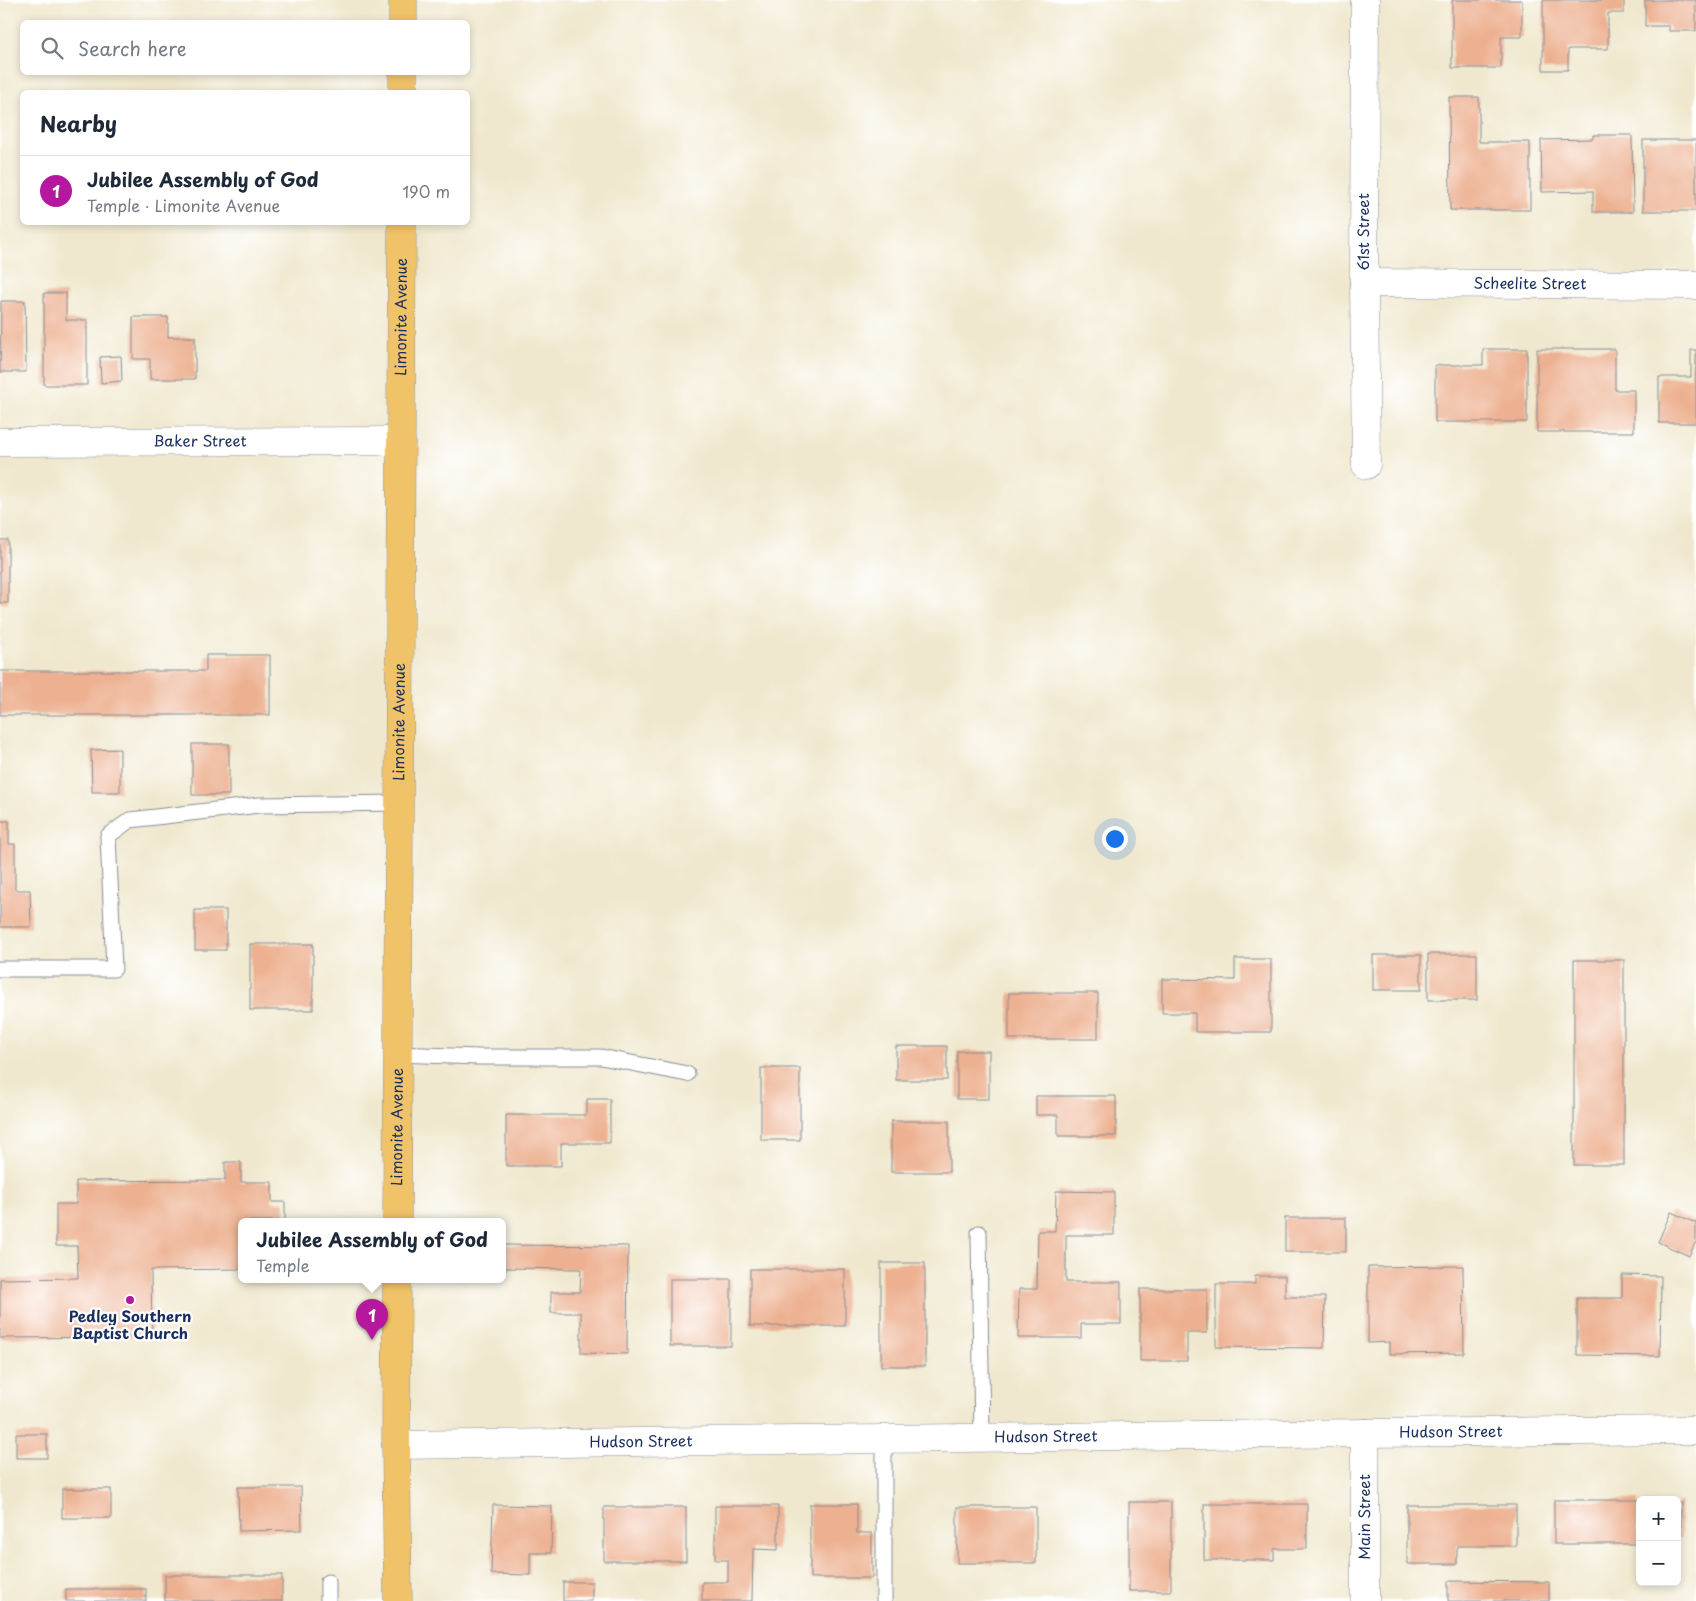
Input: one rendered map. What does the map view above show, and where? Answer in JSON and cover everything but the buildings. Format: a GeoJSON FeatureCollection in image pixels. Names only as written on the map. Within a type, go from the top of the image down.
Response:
{"type":"FeatureCollection","features":[{"type":"Feature","properties":{"kind":"main road"},"geometry":{"type":"LineString","coordinates":[[403,20],[404,0]]}},
{"type":"Feature","properties":{"kind":"main road"},"geometry":{"type":"LineString","coordinates":[[403,75],[403,90]]}},
{"type":"Feature","properties":{"kind":"main road","name":"Limonite Avenue"},"geometry":{"type":"LineString","coordinates":[[397,1218],[402,225]]}},
{"type":"Feature","properties":{"kind":"main road"},"geometry":{"type":"LineString","coordinates":[[397,1283],[398,1601]]}},
{"type":"Feature","properties":{"kind":"street","name":"61st Street"},"geometry":{"type":"LineString","coordinates":[[1365,0],[1364,283],[1366,465]]}},
{"type":"Feature","properties":{"kind":"street","name":"Scheelite Street"},"geometry":{"type":"LineString","coordinates":[[1364,283],[1696,285]]}},
{"type":"Feature","properties":{"kind":"street","name":"Baker Street"},"geometry":{"type":"LineString","coordinates":[[0,442],[401,441]]}},
{"type":"Feature","properties":{"kind":"street","name":"Hudson Street"},"geometry":{"type":"LineString","coordinates":[[396,1445],[1696,1430]]}},
{"type":"Feature","properties":{"kind":"street","name":"Main Street"},"geometry":{"type":"LineString","coordinates":[[1365,1433],[1365,1601]]}},
{"type":"Feature","properties":{"kind":"lane"},"geometry":{"type":"LineString","coordinates":[[0,968],[114,969],[108,836],[130,820],[259,805],[399,804]]}},
{"type":"Feature","properties":{"kind":"lane"},"geometry":{"type":"LineString","coordinates":[[397,1054],[478,1057],[601,1057],[687,1074]]}},
{"type":"Feature","properties":{"kind":"lane"},"geometry":{"type":"LineString","coordinates":[[979,1233],[982,1438]]}},
{"type":"Feature","properties":{"kind":"lane"},"geometry":{"type":"LineString","coordinates":[[884,1439],[884,1601]]}},
{"type":"Feature","properties":{"kind":"lane"},"geometry":{"type":"LineString","coordinates":[[328,1582],[328,1601]]}},
{"type":"Feature","properties":{"kind":"place","name":"Pedley Southern Baptist Church"},"geometry":{"type":"Point","coordinates":[130,1300]}},
{"type":"Feature","properties":{"kind":"place","name":"Jubilee Assembly of God"},"geometry":{"type":"Point","coordinates":[372,1340]}}]}
